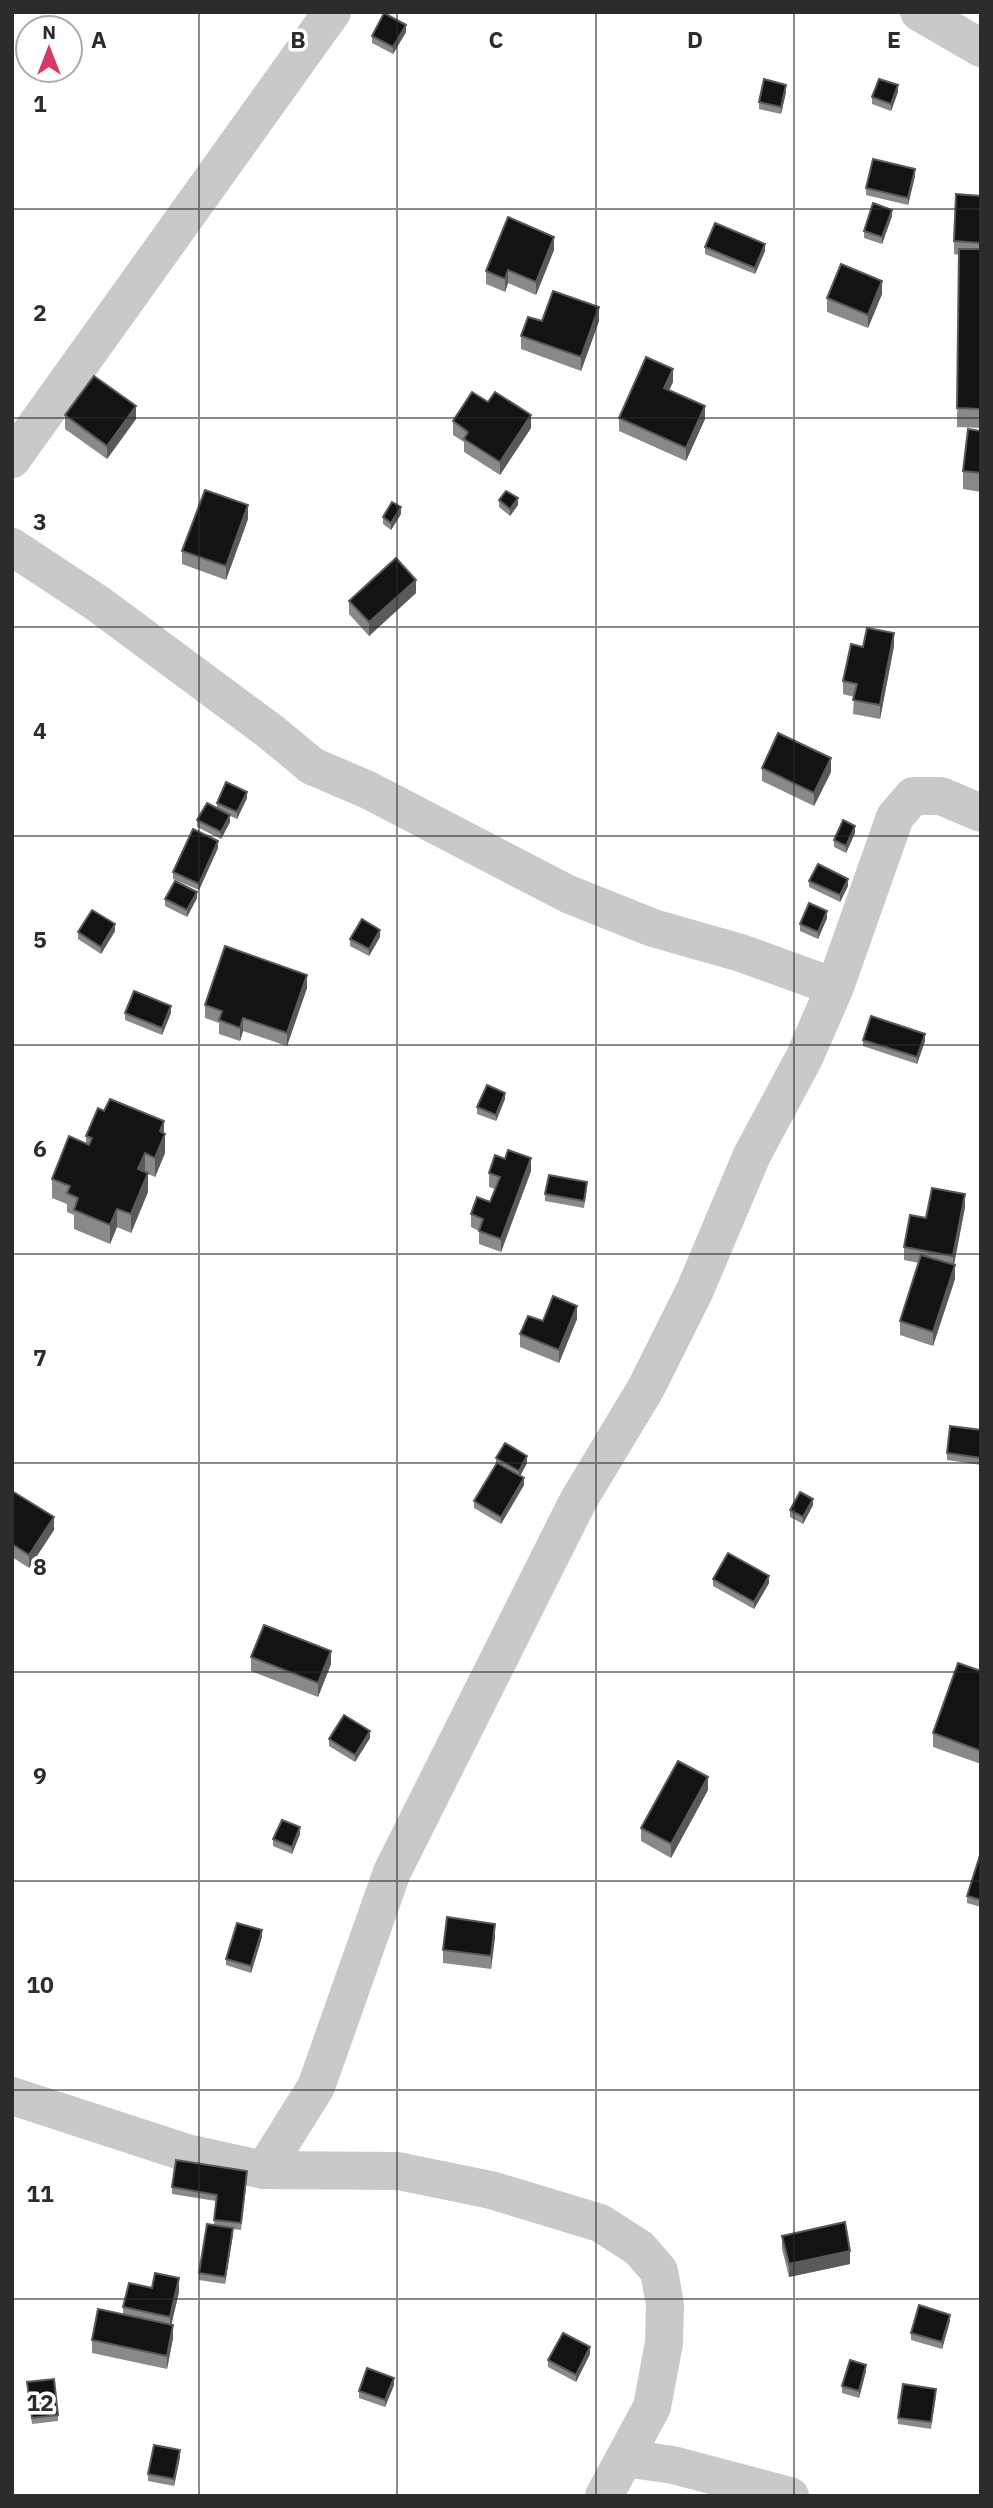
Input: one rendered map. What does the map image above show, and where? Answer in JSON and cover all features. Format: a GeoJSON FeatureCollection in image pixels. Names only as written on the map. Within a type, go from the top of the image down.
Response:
{"type":"FeatureCollection","features":[{"type":"Feature","properties":{"kind":"street"},"geometry":{"type":"LineString","coordinates":[[12,459],[332,12]]}},
{"type":"Feature","properties":{"kind":"street"},"geometry":{"type":"LineString","coordinates":[[919,12],[981,48]]}},
{"type":"Feature","properties":{"kind":"street"},"geometry":{"type":"LineString","coordinates":[[12,547],[117,618],[271,732],[312,766],[368,790],[568,894],[653,928],[741,953],[835,987]]}},
{"type":"Feature","properties":{"kind":"street"},"geometry":{"type":"LineString","coordinates":[[264,2170],[316,2087],[392,1872],[578,1501],[646,1388],[695,1290],[752,1155],[804,1058],[835,987],[895,817],[913,796],[941,796],[981,813]]}},
{"type":"Feature","properties":{"kind":"street"},"geometry":{"type":"LineString","coordinates":[[12,2096],[187,2152],[264,2170],[398,2171],[445,2179],[600,2223],[639,2248],[659,2271],[666,2305],[664,2343],[652,2407],[604,2496]]}},
{"type":"Feature","properties":{"kind":"street"},"geometry":{"type":"LineString","coordinates":[[625,2458],[673,2465],[790,2496]]}},
{"type":"Feature","properties":{"kind":"building"},"geometry":{"type":"Polygon","coordinates":[[[384,13],[406,25],[393,47],[372,36],[384,13]]]}},
{"type":"Feature","properties":{"kind":"building"},"geometry":{"type":"Polygon","coordinates":[[[764,79],[786,85],[781,107],[759,102],[764,79]]]}},
{"type":"Feature","properties":{"kind":"building"},"geometry":{"type":"Polygon","coordinates":[[[879,79],[898,85],[891,104],[872,97],[879,79]]]}},
{"type":"Feature","properties":{"kind":"building"},"geometry":{"type":"Polygon","coordinates":[[[873,159],[915,169],[908,198],[866,188],[873,159]]]}},
{"type":"Feature","properties":{"kind":"building"},"geometry":{"type":"Polygon","coordinates":[[[956,194],[981,196],[981,243],[954,241],[956,194]]]}},
{"type":"Feature","properties":{"kind":"building"},"geometry":{"type":"Polygon","coordinates":[[[873,203],[892,210],[882,237],[864,231],[873,203]]]}},
{"type":"Feature","properties":{"kind":"building"},"geometry":{"type":"Polygon","coordinates":[[[508,217],[554,237],[536,282],[508,270],[505,279],[486,271],[508,217]]]}},
{"type":"Feature","properties":{"kind":"building"},"geometry":{"type":"Polygon","coordinates":[[[715,223],[765,244],[755,268],[705,247],[715,223]]]}},
{"type":"Feature","properties":{"kind":"building"},"geometry":{"type":"Polygon","coordinates":[[[959,249],[981,249],[981,409],[957,408],[959,249]]]}},
{"type":"Feature","properties":{"kind":"building"},"geometry":{"type":"Polygon","coordinates":[[[841,264],[882,281],[868,315],[827,298],[841,264]]]}},
{"type":"Feature","properties":{"kind":"building"},"geometry":{"type":"Polygon","coordinates":[[[553,291],[599,307],[581,357],[521,336],[528,317],[542,321],[553,291]]]}},
{"type":"Feature","properties":{"kind":"building"},"geometry":{"type":"Polygon","coordinates":[[[646,357],[673,369],[664,388],[705,406],[686,448],[619,418],[646,357]]]}},
{"type":"Feature","properties":{"kind":"building"},"geometry":{"type":"Polygon","coordinates":[[[94,376],[136,406],[107,446],[65,415],[94,376]]]}},
{"type":"Feature","properties":{"kind":"building"},"geometry":{"type":"Polygon","coordinates":[[[472,392],[488,402],[495,392],[531,415],[500,462],[464,439],[468,432],[453,421],[472,392]]]}},
{"type":"Feature","properties":{"kind":"building"},"geometry":{"type":"Polygon","coordinates":[[[968,429],[981,431],[981,473],[963,471],[968,429]]]}},
{"type":"Feature","properties":{"kind":"building"},"geometry":{"type":"Polygon","coordinates":[[[205,490],[248,505],[226,566],[182,551],[205,490]]]}},
{"type":"Feature","properties":{"kind":"building"},"geometry":{"type":"Polygon","coordinates":[[[506,491],[518,498],[510,509],[499,500],[506,491]]]}},
{"type":"Feature","properties":{"kind":"building"},"geometry":{"type":"Polygon","coordinates":[[[392,502],[401,507],[391,523],[383,517],[392,502]]]}},
{"type":"Feature","properties":{"kind":"building"},"geometry":{"type":"Polygon","coordinates":[[[396,558],[416,580],[369,622],[349,601],[396,558]]]}},
{"type":"Feature","properties":{"kind":"building"},"geometry":{"type":"Polygon","coordinates":[[[867,628],[894,633],[880,705],[853,700],[857,684],[843,681],[851,644],[863,647],[867,628]]]}},
{"type":"Feature","properties":{"kind":"building"},"geometry":{"type":"Polygon","coordinates":[[[778,733],[831,758],[814,793],[762,768],[778,733]]]}},
{"type":"Feature","properties":{"kind":"building"},"geometry":{"type":"Polygon","coordinates":[[[226,782],[247,792],[237,812],[217,803],[226,782]]]}},
{"type":"Feature","properties":{"kind":"building"},"geometry":{"type":"Polygon","coordinates":[[[207,803],[230,815],[221,832],[197,820],[207,803]]]}},
{"type":"Feature","properties":{"kind":"building"},"geometry":{"type":"Polygon","coordinates":[[[843,820],[855,826],[846,846],[834,840],[843,820]]]}},
{"type":"Feature","properties":{"kind":"building"},"geometry":{"type":"Polygon","coordinates":[[[193,829],[218,841],[199,884],[173,872],[193,829]]]}},
{"type":"Feature","properties":{"kind":"building"},"geometry":{"type":"Polygon","coordinates":[[[818,864],[848,879],[840,895],[809,881],[818,864]]]}},
{"type":"Feature","properties":{"kind":"building"},"geometry":{"type":"Polygon","coordinates":[[[175,881],[197,892],[187,910],[165,899],[175,881]]]}},
{"type":"Feature","properties":{"kind":"building"},"geometry":{"type":"Polygon","coordinates":[[[809,903],[827,911],[818,932],[800,924],[809,903]]]}},
{"type":"Feature","properties":{"kind":"building"},"geometry":{"type":"Polygon","coordinates":[[[92,910],[115,924],[101,947],[78,932],[92,910]]]}},
{"type":"Feature","properties":{"kind":"building"},"geometry":{"type":"Polygon","coordinates":[[[362,919],[380,930],[369,949],[350,939],[362,919]]]}},
{"type":"Feature","properties":{"kind":"building"},"geometry":{"type":"Polygon","coordinates":[[[225,946],[307,975],[287,1033],[243,1018],[240,1028],[219,1020],[222,1011],[205,1005],[225,946]]]}},
{"type":"Feature","properties":{"kind":"building"},"geometry":{"type":"Polygon","coordinates":[[[134,991],[171,1006],[162,1028],[125,1013],[134,991]]]}},
{"type":"Feature","properties":{"kind":"building"},"geometry":{"type":"Polygon","coordinates":[[[871,1016],[925,1034],[917,1057],[863,1040],[871,1016]]]}},
{"type":"Feature","properties":{"kind":"building"},"geometry":{"type":"Polygon","coordinates":[[[487,1085],[505,1093],[496,1115],[477,1107],[487,1085]]]}},
{"type":"Feature","properties":{"kind":"building"},"geometry":{"type":"Polygon","coordinates":[[[110,1099],[164,1121],[160,1131],[165,1134],[155,1158],[145,1153],[138,1169],[148,1173],[131,1214],[117,1209],[110,1225],[74,1210],[78,1198],[67,1193],[70,1186],[52,1179],[69,1136],[89,1145],[92,1138],[86,1136],[98,1108],[104,1111],[110,1099]]]}},
{"type":"Feature","properties":{"kind":"building"},"geometry":{"type":"Polygon","coordinates":[[[508,1150],[531,1158],[501,1239],[479,1231],[483,1219],[471,1214],[477,1197],[490,1202],[500,1177],[489,1173],[495,1155],[505,1159],[508,1150]]]}},
{"type":"Feature","properties":{"kind":"building"},"geometry":{"type":"Polygon","coordinates":[[[549,1175],[587,1182],[584,1201],[545,1194],[549,1175]]]}},
{"type":"Feature","properties":{"kind":"building"},"geometry":{"type":"Polygon","coordinates":[[[932,1188],[965,1194],[953,1256],[904,1247],[910,1215],[926,1218],[932,1188]]]}},
{"type":"Feature","properties":{"kind":"building"},"geometry":{"type":"Polygon","coordinates":[[[921,1255],[955,1265],[933,1332],[900,1321],[921,1255]]]}},
{"type":"Feature","properties":{"kind":"building"},"geometry":{"type":"Polygon","coordinates":[[[553,1296],[577,1306],[559,1350],[520,1334],[528,1316],[543,1321],[553,1296]]]}},
{"type":"Feature","properties":{"kind":"building"},"geometry":{"type":"Polygon","coordinates":[[[950,1426],[981,1430],[981,1458],[947,1453],[950,1426]]]}},
{"type":"Feature","properties":{"kind":"building"},"geometry":{"type":"Polygon","coordinates":[[[505,1443],[527,1456],[519,1471],[496,1458],[505,1443]]]}},
{"type":"Feature","properties":{"kind":"building"},"geometry":{"type":"Polygon","coordinates":[[[497,1463],[524,1478],[501,1517],[474,1501],[497,1463]]]}},
{"type":"Feature","properties":{"kind":"building"},"geometry":{"type":"Polygon","coordinates":[[[12,1491],[54,1517],[29,1555],[12,1544],[12,1491]]]}},
{"type":"Feature","properties":{"kind":"building"},"geometry":{"type":"Polygon","coordinates":[[[800,1492],[813,1499],[803,1517],[790,1510],[800,1492]]]}},
{"type":"Feature","properties":{"kind":"building"},"geometry":{"type":"Polygon","coordinates":[[[728,1553],[769,1576],[754,1602],[713,1579],[728,1553]]]}},
{"type":"Feature","properties":{"kind":"building"},"geometry":{"type":"Polygon","coordinates":[[[264,1625],[331,1651],[318,1683],[251,1657],[264,1625]]]}},
{"type":"Feature","properties":{"kind":"building"},"geometry":{"type":"Polygon","coordinates":[[[958,1663],[981,1671],[981,1751],[933,1733],[958,1663]]]}},
{"type":"Feature","properties":{"kind":"building"},"geometry":{"type":"Polygon","coordinates":[[[344,1715],[370,1731],[355,1755],[329,1739],[344,1715]]]}},
{"type":"Feature","properties":{"kind":"building"},"geometry":{"type":"Polygon","coordinates":[[[678,1761],[708,1777],[671,1844],[641,1828],[678,1761]]]}},
{"type":"Feature","properties":{"kind":"building"},"geometry":{"type":"Polygon","coordinates":[[[282,1820],[300,1827],[292,1847],[273,1839],[282,1820]]]}},
{"type":"Feature","properties":{"kind":"building"},"geometry":{"type":"Polygon","coordinates":[[[981,1852],[981,1900],[967,1896],[981,1852]]]}},
{"type":"Feature","properties":{"kind":"building"},"geometry":{"type":"Polygon","coordinates":[[[447,1917],[495,1924],[491,1956],[443,1950],[447,1917]]]}},
{"type":"Feature","properties":{"kind":"building"},"geometry":{"type":"Polygon","coordinates":[[[237,1923],[262,1930],[251,1966],[226,1959],[237,1923]]]}},
{"type":"Feature","properties":{"kind":"building"},"geometry":{"type":"Polygon","coordinates":[[[176,2160],[247,2171],[241,2223],[214,2220],[217,2195],[172,2187],[176,2160]]]}},
{"type":"Feature","properties":{"kind":"building"},"geometry":{"type":"Polygon","coordinates":[[[845,2222],[850,2251],[789,2264],[782,2236],[845,2222]]]}},
{"type":"Feature","properties":{"kind":"building"},"geometry":{"type":"Polygon","coordinates":[[[207,2224],[233,2228],[225,2277],[199,2273],[207,2224]]]}},
{"type":"Feature","properties":{"kind":"building"},"geometry":{"type":"Polygon","coordinates":[[[155,2273],[179,2278],[170,2317],[123,2307],[129,2283],[152,2288],[155,2273]]]}},
{"type":"Feature","properties":{"kind":"building"},"geometry":{"type":"Polygon","coordinates":[[[919,2305],[950,2315],[942,2342],[911,2333],[919,2305]]]}},
{"type":"Feature","properties":{"kind":"building"},"geometry":{"type":"Polygon","coordinates":[[[98,2309],[173,2325],[167,2356],[92,2340],[98,2309]]]}},
{"type":"Feature","properties":{"kind":"building"},"geometry":{"type":"Polygon","coordinates":[[[563,2333],[590,2347],[576,2375],[548,2360],[563,2333]]]}},
{"type":"Feature","properties":{"kind":"building"},"geometry":{"type":"Polygon","coordinates":[[[850,2360],[866,2365],[859,2391],[842,2386],[850,2360]]]}},
{"type":"Feature","properties":{"kind":"building"},"geometry":{"type":"Polygon","coordinates":[[[367,2368],[394,2378],[385,2400],[359,2391],[367,2368]]]}},
{"type":"Feature","properties":{"kind":"building"},"geometry":{"type":"Polygon","coordinates":[[[54,2379],[58,2415],[32,2418],[27,2382],[54,2379]]]}},
{"type":"Feature","properties":{"kind":"building"},"geometry":{"type":"Polygon","coordinates":[[[903,2384],[936,2389],[931,2422],[898,2418],[903,2384]]]}},
{"type":"Feature","properties":{"kind":"building"},"geometry":{"type":"Polygon","coordinates":[[[154,2445],[180,2450],[174,2479],[148,2474],[154,2445]]]}}]}
